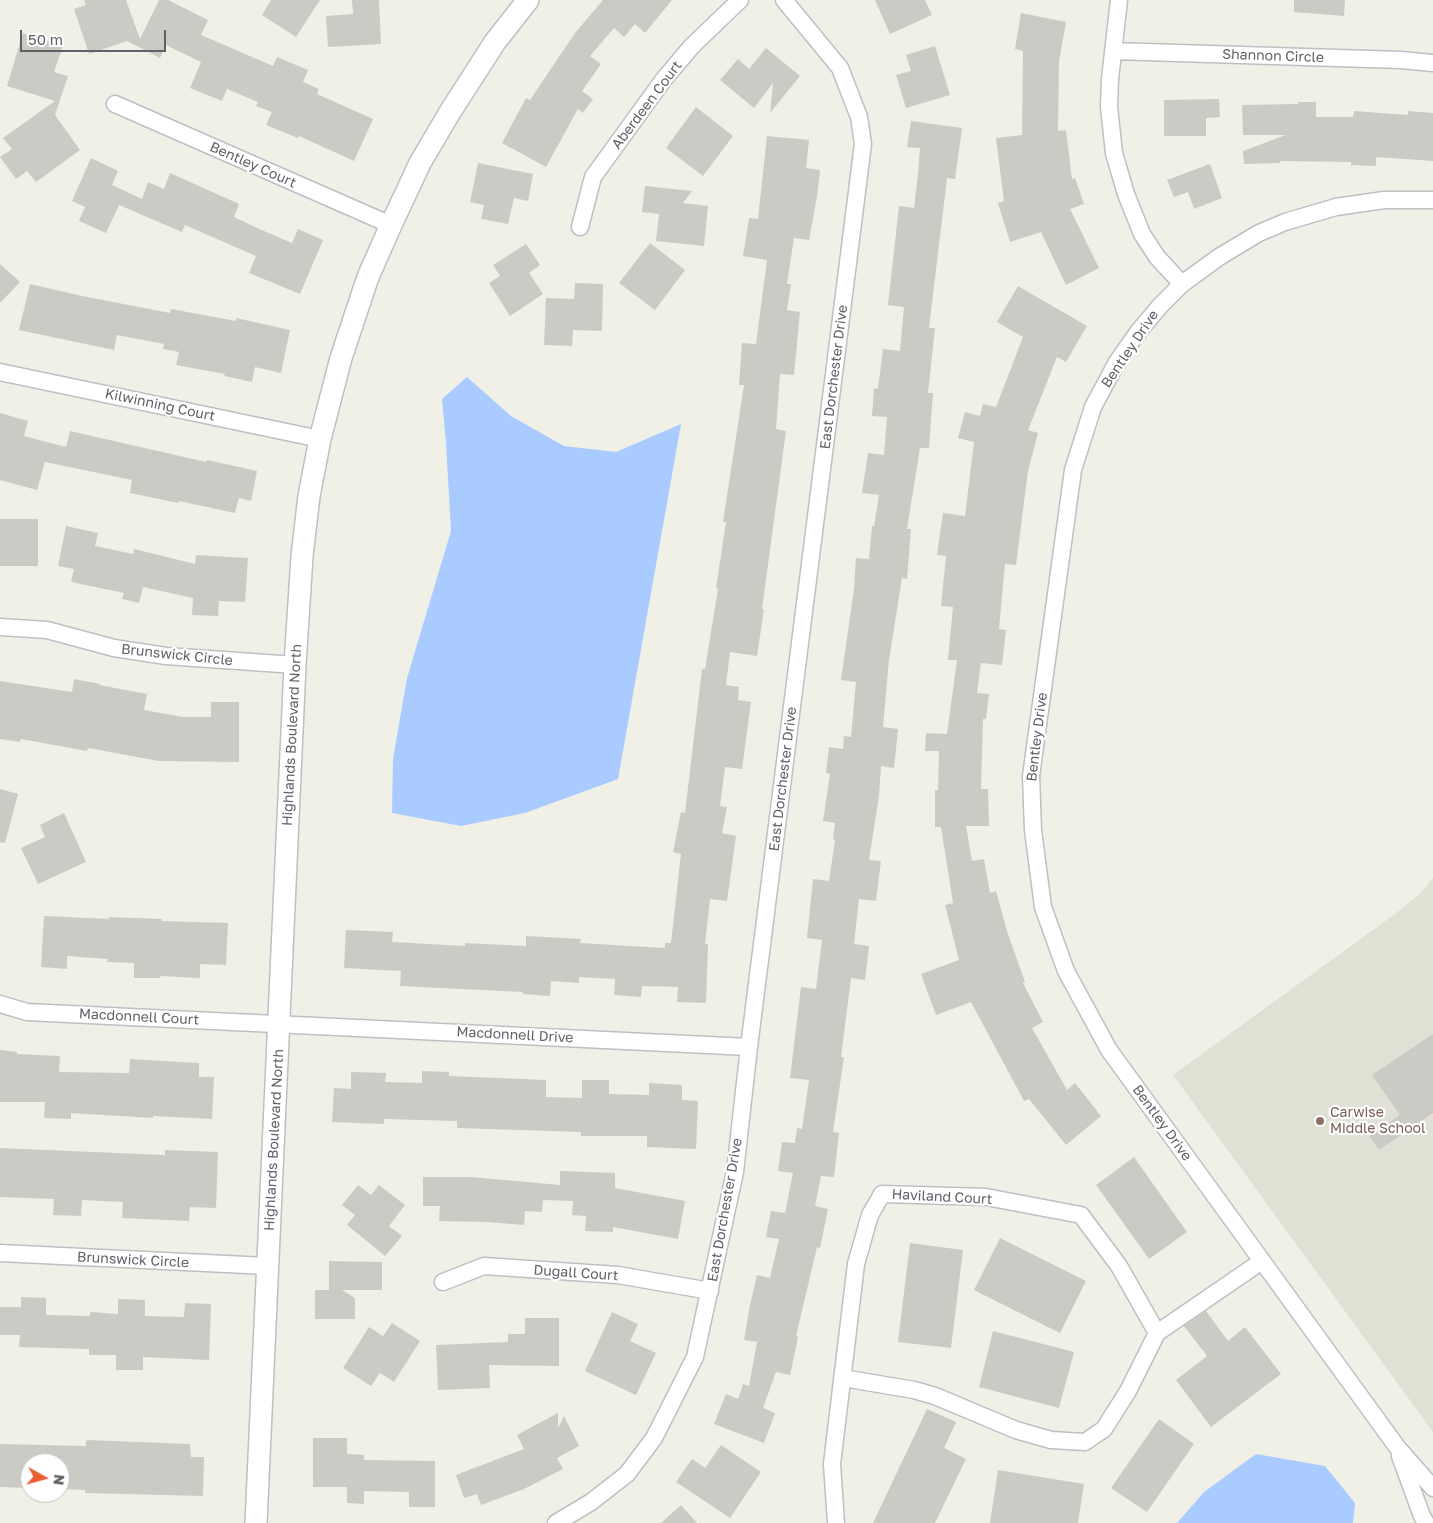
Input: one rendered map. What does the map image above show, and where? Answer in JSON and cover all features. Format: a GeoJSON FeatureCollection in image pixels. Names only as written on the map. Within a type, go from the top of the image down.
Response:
{"type":"FeatureCollection","features":[{"type":"Feature","properties":{"kind":"street","name":"Highlands Boulevard North"},"geometry":{"type":"LineString","coordinates":[[256,1523],[295,665],[302,556],[309,496],[320,439],[344,349],[368,277],[420,163],[495,42],[528,0]]}},
{"type":"Feature","properties":{"kind":"street","name":"Aberdeen Court"},"geometry":{"type":"LineString","coordinates":[[580,227],[593,178],[664,79],[692,46],[740,0]]}},
{"type":"Feature","properties":{"kind":"street","name":"East Dorchester Drive"},"geometry":{"type":"LineString","coordinates":[[556,1523],[591,1502],[627,1474],[654,1438],[695,1357],[735,1172],[749,1047],[863,144],[859,117],[840,68],[784,0]]}},
{"type":"Feature","properties":{"kind":"street"},"geometry":{"type":"LineString","coordinates":[[1119,0],[1112,51],[1109,107],[1114,153],[1119,173],[1142,234],[1157,258],[1182,284]]}},
{"type":"Feature","properties":{"kind":"street","name":"Shannon Circle"},"geometry":{"type":"LineString","coordinates":[[1112,51],[1433,63]]}},
{"type":"Feature","properties":{"kind":"street","name":"Bentley Court"},"geometry":{"type":"LineString","coordinates":[[115,104],[391,225]]}},
{"type":"Feature","properties":{"kind":"street","name":"Bentley Drive"},"geometry":{"type":"LineString","coordinates":[[1433,200],[1393,200],[1360,203],[1312,213],[1285,222],[1238,244],[1182,284],[1138,332],[1118,362],[1093,407],[1079,449],[1069,491],[1031,776],[1033,830],[1043,906],[1066,971],[1109,1050],[1397,1447],[1433,1488]]}},
{"type":"Feature","properties":{"kind":"street","name":"Kilwinning Court"},"geometry":{"type":"LineString","coordinates":[[0,372],[320,439]]}},
{"type":"Feature","properties":{"kind":"street","name":"Brunswick Circle"},"geometry":{"type":"LineString","coordinates":[[0,628],[47,630],[114,648],[166,656],[295,665]]}},
{"type":"Feature","properties":{"kind":"street","name":"Macdonnell Court"},"geometry":{"type":"LineString","coordinates":[[0,1004],[27,1012],[280,1024]]}},
{"type":"Feature","properties":{"kind":"street","name":"Macdonnell Drive"},"geometry":{"type":"LineString","coordinates":[[280,1024],[749,1047]]}},
{"type":"Feature","properties":{"kind":"street","name":"Haviland Court"},"geometry":{"type":"LineString","coordinates":[[836,1523],[832,1464],[856,1264],[870,1215],[882,1194],[986,1197],[1081,1215],[1119,1266],[1157,1333]]}},
{"type":"Feature","properties":{"kind":"street","name":"Brunswick Circle"},"geometry":{"type":"LineString","coordinates":[[0,1253],[267,1266]]}},
{"type":"Feature","properties":{"kind":"street"},"geometry":{"type":"LineString","coordinates":[[843,1378],[914,1390],[934,1396],[1016,1430],[1051,1440],[1085,1442],[1104,1429],[1128,1391],[1157,1333],[1262,1261]]}},
{"type":"Feature","properties":{"kind":"street","name":"Dugall Court"},"geometry":{"type":"LineString","coordinates":[[443,1282],[484,1266],[618,1276],[710,1291]]}},
{"type":"Feature","properties":{"kind":"street","name":"Bentley Drive"},"geometry":{"type":"LineString","coordinates":[[1397,1447],[1426,1523]]}},
{"type":"Feature","properties":{"kind":"shaded area","name":"Carwise Middle School"},"geometry":{"type":"Polygon","coordinates":[[[1433,878],[1433,1432],[1173,1075],[1395,914],[1421,893],[1433,878]]]}},
{"type":"Feature","properties":{"kind":"water"},"geometry":{"type":"Polygon","coordinates":[[[467,377],[511,416],[564,446],[616,452],[681,424],[618,779],[525,813],[461,826],[392,813],[393,759],[407,678],[451,531],[442,399],[467,377]]]}},
{"type":"Feature","properties":{"kind":"water"},"geometry":{"type":"Polygon","coordinates":[[[1256,1454],[1325,1466],[1355,1503],[1353,1523],[1177,1523],[1204,1492],[1256,1454]]]}},
{"type":"Feature","properties":{"kind":"building"},"geometry":{"type":"Polygon","coordinates":[[[84,0],[126,0],[140,39],[159,0],[168,0],[208,20],[201,35],[273,66],[277,57],[308,70],[303,82],[319,89],[317,94],[373,119],[354,161],[299,136],[298,138],[266,125],[272,112],[256,106],[258,102],[227,89],[222,101],[190,88],[201,62],[166,45],[160,58],[127,41],[89,54],[74,9],[86,5],[84,0]]]}},
{"type":"Feature","properties":{"kind":"building"},"geometry":{"type":"Polygon","coordinates":[[[271,0],[320,0],[296,37],[262,15],[271,0]]]}},
{"type":"Feature","properties":{"kind":"building"},"geometry":{"type":"Polygon","coordinates":[[[352,0],[379,0],[381,44],[328,47],[326,16],[353,14],[352,0]]]}},
{"type":"Feature","properties":{"kind":"building"},"geometry":{"type":"Polygon","coordinates":[[[603,0],[672,0],[645,33],[635,24],[624,37],[614,28],[590,56],[601,64],[582,91],[593,99],[583,113],[578,109],[546,167],[502,143],[526,98],[530,100],[575,33],[603,0]]]}},
{"type":"Feature","properties":{"kind":"building"},"geometry":{"type":"Polygon","coordinates":[[[875,0],[925,0],[932,15],[890,34],[875,0]]]}},
{"type":"Feature","properties":{"kind":"building"},"geometry":{"type":"Polygon","coordinates":[[[1294,0],[1345,0],[1344,16],[1294,12],[1294,0]]]}},
{"type":"Feature","properties":{"kind":"building"},"geometry":{"type":"Polygon","coordinates":[[[1021,13],[1066,22],[1059,61],[1058,131],[1066,130],[1072,179],[1075,178],[1084,204],[1070,209],[1099,268],[1066,285],[1041,232],[1010,242],[998,203],[1004,201],[996,138],[1022,135],[1023,51],[1015,49],[1021,13]]]}},
{"type":"Feature","properties":{"kind":"building"},"geometry":{"type":"Polygon","coordinates":[[[23,33],[63,46],[54,72],[68,76],[55,115],[80,150],[36,182],[27,171],[16,179],[0,157],[12,149],[3,138],[55,101],[7,86],[23,33]]]}},
{"type":"Feature","properties":{"kind":"building"},"geometry":{"type":"Polygon","coordinates":[[[935,46],[950,95],[906,108],[896,75],[911,71],[906,55],[935,46]]]}},
{"type":"Feature","properties":{"kind":"building"},"geometry":{"type":"Polygon","coordinates":[[[766,48],[800,76],[770,113],[773,83],[754,108],[720,80],[738,59],[749,69],[766,48]]]}},
{"type":"Feature","properties":{"kind":"building"},"geometry":{"type":"Polygon","coordinates":[[[1219,99],[1220,117],[1206,118],[1206,136],[1164,136],[1164,100],[1219,99]]]}},
{"type":"Feature","properties":{"kind":"building"},"geometry":{"type":"Polygon","coordinates":[[[1298,102],[1316,102],[1316,117],[1353,117],[1354,111],[1408,115],[1408,111],[1433,113],[1433,161],[1376,157],[1376,166],[1351,165],[1351,162],[1280,161],[1280,163],[1244,164],[1243,151],[1286,135],[1243,135],[1242,105],[1298,104],[1298,102]]]}},
{"type":"Feature","properties":{"kind":"building"},"geometry":{"type":"Polygon","coordinates":[[[696,107],[733,136],[703,176],[666,148],[696,107]]]}},
{"type":"Feature","properties":{"kind":"building"},"geometry":{"type":"Polygon","coordinates":[[[911,121],[962,128],[955,179],[947,178],[929,328],[935,328],[928,393],[933,393],[929,448],[920,448],[907,529],[911,529],[907,579],[902,578],[889,660],[883,727],[898,729],[894,768],[881,766],[879,796],[869,860],[881,861],[876,901],[859,899],[854,944],[869,946],[865,980],[851,978],[841,1057],[844,1057],[833,1132],[839,1133],[834,1177],[821,1176],[815,1206],[828,1209],[820,1248],[817,1247],[796,1336],[798,1337],[790,1375],[776,1372],[763,1408],[775,1413],[764,1443],[714,1424],[726,1394],[738,1399],[743,1384],[749,1386],[757,1342],[744,1340],[750,1305],[757,1275],[770,1278],[779,1239],[766,1237],[771,1211],[785,1213],[793,1173],[778,1171],[782,1142],[795,1143],[797,1128],[802,1129],[809,1080],[790,1078],[801,987],[816,989],[822,940],[807,938],[813,879],[829,881],[835,840],[833,839],[835,823],[823,821],[830,774],[826,773],[829,747],[843,749],[844,736],[851,737],[856,682],[841,680],[854,589],[856,558],[869,559],[872,526],[874,526],[879,495],[862,493],[868,453],[884,455],[887,417],[872,416],[874,388],[878,389],[883,349],[900,351],[904,307],[888,305],[899,206],[914,208],[920,148],[907,147],[911,121]]]}},
{"type":"Feature","properties":{"kind":"building"},"geometry":{"type":"Polygon","coordinates":[[[767,136],[809,140],[806,168],[820,170],[809,240],[794,238],[787,284],[791,284],[787,310],[800,312],[794,375],[780,374],[776,429],[786,431],[757,656],[730,652],[726,685],[739,687],[738,700],[751,702],[742,769],[725,767],[720,806],[727,807],[722,833],[736,836],[727,901],[710,899],[705,944],[708,944],[706,1003],[677,1002],[678,987],[642,986],[641,997],[614,995],[615,979],[579,977],[579,983],[551,981],[550,996],[523,994],[523,992],[400,986],[401,971],[344,968],[346,930],[393,932],[392,942],[465,946],[465,943],[526,946],[526,936],[581,939],[580,943],[665,948],[665,943],[671,943],[681,854],[673,852],[681,812],[685,813],[702,669],[705,669],[718,589],[716,588],[726,522],[723,522],[744,385],[739,385],[742,343],[756,344],[767,260],[743,256],[749,218],[758,219],[767,136]]]}},
{"type":"Feature","properties":{"kind":"building"},"geometry":{"type":"Polygon","coordinates":[[[91,158],[118,171],[112,185],[142,199],[148,182],[164,189],[170,173],[239,204],[234,217],[257,228],[292,243],[298,229],[323,240],[300,294],[249,273],[256,256],[185,225],[182,232],[119,205],[106,233],[79,221],[85,207],[72,201],[91,158]]]}},
{"type":"Feature","properties":{"kind":"building"},"geometry":{"type":"Polygon","coordinates":[[[478,163],[533,174],[528,201],[514,198],[508,224],[481,219],[484,205],[470,202],[478,163]]]}},
{"type":"Feature","properties":{"kind":"building"},"geometry":{"type":"Polygon","coordinates":[[[1210,164],[1222,198],[1194,209],[1188,192],[1174,197],[1167,180],[1210,164]]]}},
{"type":"Feature","properties":{"kind":"building"},"geometry":{"type":"Polygon","coordinates":[[[645,186],[692,191],[683,203],[708,206],[704,246],[656,241],[659,214],[642,212],[645,186]]]}},
{"type":"Feature","properties":{"kind":"building"},"geometry":{"type":"Polygon","coordinates":[[[650,243],[685,270],[655,310],[619,283],[650,243]]]}},
{"type":"Feature","properties":{"kind":"building"},"geometry":{"type":"Polygon","coordinates":[[[526,244],[540,265],[529,273],[543,294],[510,316],[489,283],[500,276],[493,265],[526,244]]]}},
{"type":"Feature","properties":{"kind":"building"},"geometry":{"type":"Polygon","coordinates":[[[0,264],[20,282],[0,303],[0,264]]]}},
{"type":"Feature","properties":{"kind":"building"},"geometry":{"type":"Polygon","coordinates":[[[575,283],[603,284],[602,331],[573,330],[572,346],[544,345],[546,298],[574,299],[575,283]]]}},
{"type":"Feature","properties":{"kind":"building"},"geometry":{"type":"Polygon","coordinates":[[[30,284],[170,313],[171,309],[236,321],[236,318],[290,330],[281,373],[255,367],[252,382],[224,376],[225,374],[176,365],[179,352],[163,349],[164,344],[117,335],[114,350],[19,330],[30,284]]]}},
{"type":"Feature","properties":{"kind":"building"},"geometry":{"type":"Polygon","coordinates":[[[1018,286],[1087,326],[1066,362],[1057,357],[1028,430],[1038,433],[1028,471],[1016,565],[1005,564],[999,629],[1006,630],[1002,665],[981,663],[977,693],[989,694],[986,719],[983,719],[981,789],[988,789],[989,826],[966,826],[972,861],[984,859],[990,893],[996,891],[1007,931],[1025,982],[1023,983],[1043,1022],[1032,1028],[1067,1090],[1075,1083],[1101,1116],[1066,1145],[1029,1099],[1024,1101],[971,1002],[936,1015],[921,974],[959,960],[945,905],[953,903],[941,827],[935,827],[935,790],[938,790],[939,751],[925,751],[926,733],[947,734],[957,660],[948,660],[953,607],[941,606],[946,556],[937,555],[943,513],[965,516],[974,442],[958,438],[965,412],[980,416],[983,404],[996,407],[1023,337],[997,322],[1018,286]]]}},
{"type":"Feature","properties":{"kind":"building"},"geometry":{"type":"Polygon","coordinates":[[[0,413],[28,421],[24,436],[66,447],[70,431],[206,462],[207,460],[257,471],[251,501],[239,498],[235,513],[179,501],[178,503],[130,493],[132,480],[45,462],[37,490],[0,480],[0,413]]]}},
{"type":"Feature","properties":{"kind":"building"},"geometry":{"type":"Polygon","coordinates":[[[0,519],[38,519],[38,566],[0,566],[0,519]]]}},
{"type":"Feature","properties":{"kind":"building"},"geometry":{"type":"Polygon","coordinates":[[[66,526],[98,533],[95,546],[133,554],[134,549],[195,564],[196,555],[248,558],[245,602],[219,601],[218,616],[192,615],[193,598],[143,587],[139,603],[122,599],[124,593],[71,582],[74,569],[58,566],[66,526]]]}},
{"type":"Feature","properties":{"kind":"building"},"geometry":{"type":"Polygon","coordinates":[[[74,679],[147,694],[144,710],[183,717],[211,717],[211,702],[239,702],[239,762],[159,761],[88,748],[87,751],[21,739],[20,742],[0,739],[0,681],[72,692],[74,679]]]}},
{"type":"Feature","properties":{"kind":"building"},"geometry":{"type":"Polygon","coordinates":[[[0,789],[18,794],[5,843],[0,842],[0,789]]]}},
{"type":"Feature","properties":{"kind":"building"},"geometry":{"type":"Polygon","coordinates":[[[64,813],[86,862],[38,884],[21,848],[45,837],[40,825],[64,813]]]}},
{"type":"Feature","properties":{"kind":"building"},"geometry":{"type":"Polygon","coordinates":[[[44,916],[228,923],[226,965],[200,964],[200,978],[160,976],[160,978],[134,978],[134,963],[107,962],[108,959],[67,956],[67,969],[41,967],[44,916]]]}},
{"type":"Feature","properties":{"kind":"building"},"geometry":{"type":"Polygon","coordinates":[[[1433,1034],[1433,1113],[1379,1150],[1369,1136],[1400,1115],[1372,1075],[1433,1034]]]}},
{"type":"Feature","properties":{"kind":"building"},"geometry":{"type":"Polygon","coordinates":[[[0,1050],[17,1052],[17,1054],[60,1056],[59,1072],[129,1073],[130,1059],[199,1063],[199,1077],[214,1077],[212,1119],[153,1116],[153,1118],[71,1113],[71,1119],[44,1118],[45,1102],[0,1102],[0,1050]]]}},
{"type":"Feature","properties":{"kind":"building"},"geometry":{"type":"Polygon","coordinates":[[[422,1071],[449,1072],[449,1076],[546,1080],[546,1097],[582,1098],[582,1080],[609,1080],[609,1094],[649,1095],[649,1083],[682,1085],[682,1100],[698,1101],[696,1149],[647,1147],[647,1136],[581,1136],[581,1132],[457,1128],[457,1121],[384,1119],[384,1124],[332,1122],[334,1088],[351,1089],[351,1072],[386,1073],[385,1082],[422,1083],[422,1071]]]}},
{"type":"Feature","properties":{"kind":"building"},"geometry":{"type":"Polygon","coordinates":[[[0,1148],[165,1155],[165,1150],[218,1152],[216,1208],[190,1207],[189,1221],[122,1218],[123,1202],[82,1200],[81,1216],[53,1215],[54,1199],[0,1197],[0,1148]]]}},
{"type":"Feature","properties":{"kind":"building"},"geometry":{"type":"Polygon","coordinates":[[[1134,1157],[1187,1232],[1149,1259],[1096,1185],[1134,1157]]]}},
{"type":"Feature","properties":{"kind":"building"},"geometry":{"type":"Polygon","coordinates":[[[560,1171],[615,1173],[615,1188],[685,1201],[678,1239],[613,1227],[613,1232],[585,1231],[586,1216],[572,1215],[573,1201],[543,1200],[542,1212],[525,1211],[524,1225],[439,1221],[440,1206],[423,1206],[423,1177],[471,1177],[560,1185],[560,1171]]]}},
{"type":"Feature","properties":{"kind":"building"},"geometry":{"type":"Polygon","coordinates":[[[358,1185],[371,1195],[379,1185],[405,1205],[389,1226],[402,1236],[385,1256],[347,1225],[355,1215],[342,1205],[358,1185]]]}},
{"type":"Feature","properties":{"kind":"building"},"geometry":{"type":"Polygon","coordinates":[[[1000,1238],[1086,1281],[1060,1333],[974,1290],[1000,1238]]]}},
{"type":"Feature","properties":{"kind":"building"},"geometry":{"type":"Polygon","coordinates":[[[910,1243],[963,1250],[951,1348],[898,1342],[910,1243]]]}},
{"type":"Feature","properties":{"kind":"building"},"geometry":{"type":"Polygon","coordinates":[[[329,1261],[382,1262],[382,1290],[342,1290],[355,1298],[355,1319],[315,1319],[315,1290],[329,1290],[329,1261]]]}},
{"type":"Feature","properties":{"kind":"building"},"geometry":{"type":"Polygon","coordinates":[[[21,1297],[46,1298],[46,1315],[90,1316],[90,1312],[118,1314],[118,1299],[145,1300],[145,1316],[184,1317],[185,1303],[211,1304],[209,1360],[143,1357],[143,1370],[116,1370],[116,1355],[89,1355],[89,1349],[19,1347],[20,1335],[0,1335],[0,1307],[21,1307],[21,1297]]]}},
{"type":"Feature","properties":{"kind":"building"},"geometry":{"type":"Polygon","coordinates":[[[1206,1311],[1228,1341],[1245,1327],[1281,1374],[1211,1427],[1176,1380],[1207,1356],[1184,1326],[1206,1311]]]}},
{"type":"Feature","properties":{"kind":"building"},"geometry":{"type":"Polygon","coordinates":[[[612,1312],[638,1324],[630,1341],[656,1353],[636,1395],[585,1371],[612,1312]]]}},
{"type":"Feature","properties":{"kind":"building"},"geometry":{"type":"Polygon","coordinates":[[[525,1318],[559,1318],[559,1366],[489,1365],[490,1388],[438,1390],[436,1345],[508,1342],[508,1334],[525,1334],[525,1318]]]}},
{"type":"Feature","properties":{"kind":"building"},"geometry":{"type":"Polygon","coordinates":[[[392,1323],[420,1341],[394,1382],[380,1373],[371,1386],[343,1368],[369,1327],[383,1336],[392,1323]]]}},
{"type":"Feature","properties":{"kind":"building"},"geometry":{"type":"Polygon","coordinates":[[[993,1331],[1074,1352],[1059,1408],[979,1387],[993,1331]]]}},
{"type":"Feature","properties":{"kind":"building"},"geometry":{"type":"Polygon","coordinates":[[[927,1409],[956,1422],[944,1448],[966,1459],[935,1523],[873,1523],[927,1409]]]}},
{"type":"Feature","properties":{"kind":"building"},"geometry":{"type":"Polygon","coordinates":[[[558,1413],[558,1428],[564,1416],[579,1446],[557,1458],[563,1469],[524,1489],[481,1505],[477,1494],[464,1498],[456,1475],[524,1449],[517,1435],[558,1413]]]}},
{"type":"Feature","properties":{"kind":"building"},"geometry":{"type":"Polygon","coordinates":[[[1159,1419],[1194,1444],[1147,1512],[1111,1488],[1159,1419]]]}},
{"type":"Feature","properties":{"kind":"building"},"geometry":{"type":"Polygon","coordinates":[[[313,1438],[347,1438],[347,1454],[364,1455],[364,1460],[435,1461],[435,1507],[409,1507],[409,1492],[364,1491],[364,1504],[347,1503],[347,1487],[313,1487],[313,1438]]]}},
{"type":"Feature","properties":{"kind":"building"},"geometry":{"type":"Polygon","coordinates":[[[86,1440],[190,1444],[191,1457],[204,1457],[203,1496],[85,1493],[85,1490],[70,1489],[70,1453],[20,1453],[20,1488],[0,1487],[0,1444],[86,1446],[86,1440]]]}},
{"type":"Feature","properties":{"kind":"building"},"geometry":{"type":"Polygon","coordinates":[[[721,1445],[761,1472],[730,1518],[676,1482],[692,1459],[705,1468],[721,1445]]]}},
{"type":"Feature","properties":{"kind":"building"},"geometry":{"type":"Polygon","coordinates":[[[998,1470],[1084,1484],[1078,1523],[990,1523],[998,1470]]]}},
{"type":"Feature","properties":{"kind":"building"},"geometry":{"type":"Polygon","coordinates":[[[681,1505],[697,1523],[661,1523],[681,1505]]]}},
{"type":"Feature","properties":{"kind":"place","name":"Carwise Middle School"},"geometry":{"type":"Point","coordinates":[1320,1121]}}]}
